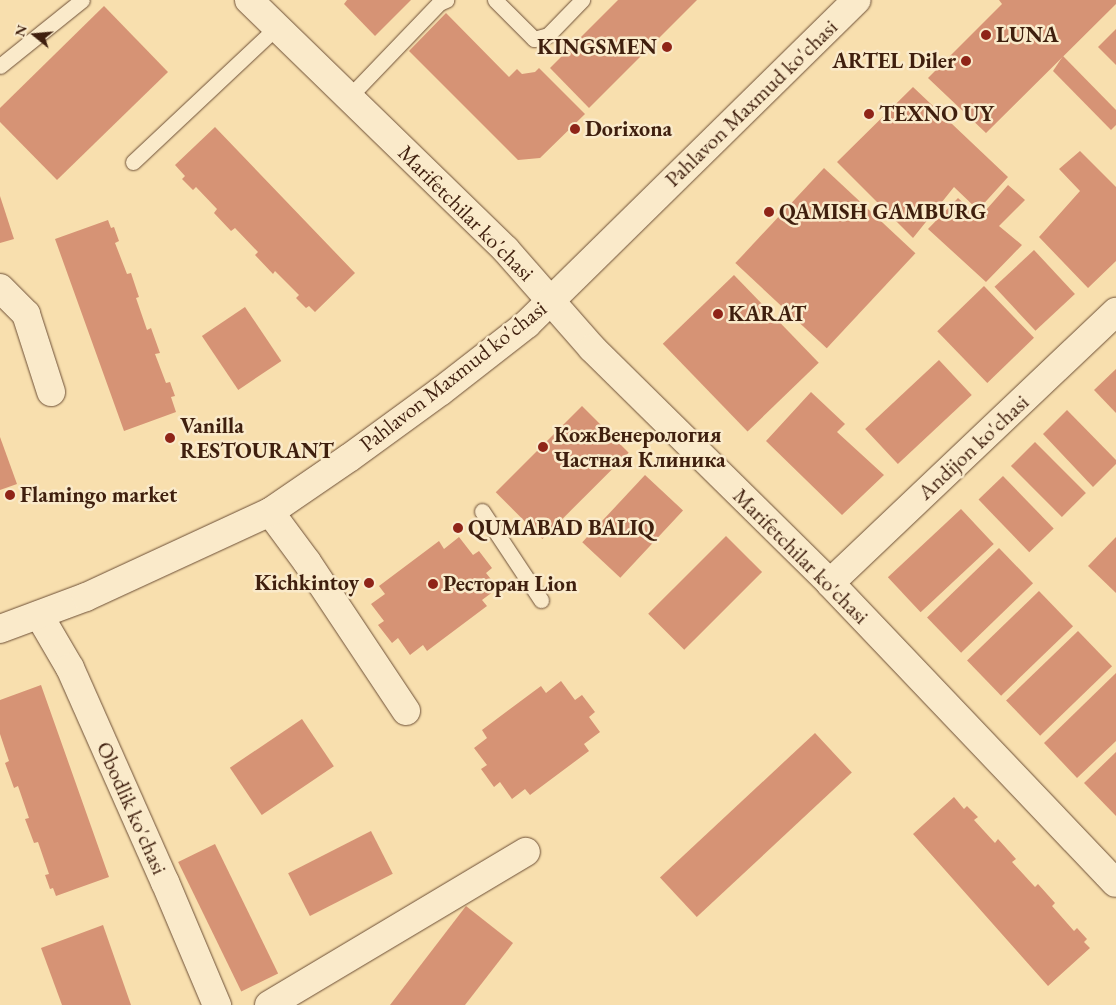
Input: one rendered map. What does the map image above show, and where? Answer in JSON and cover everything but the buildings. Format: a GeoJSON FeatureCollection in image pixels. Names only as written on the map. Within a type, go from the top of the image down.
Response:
{"type":"FeatureCollection","features":[{"type":"Feature","properties":{"kind":"street","name":"Marifetchilar ko'chasi"},"geometry":{"type":"LineString","coordinates":[[249,0],[506,250],[592,348],[830,582],[1113,875]]}},
{"type":"Feature","properties":{"kind":"street","name":"Pahlavon Maxmud ko'chasi"},"geometry":{"type":"LineString","coordinates":[[0,629],[86,597],[166,562],[270,512],[349,458],[441,391],[527,324],[857,0]]}},
{"type":"Feature","properties":{"kind":"street"},"geometry":{"type":"LineString","coordinates":[[0,288],[26,314],[51,392]]}},
{"type":"Feature","properties":{"kind":"street","name":"Andijon ko'chasi"},"geometry":{"type":"LineString","coordinates":[[830,582],[1116,312]]}},
{"type":"Feature","properties":{"kind":"street"},"geometry":{"type":"LineString","coordinates":[[270,512],[307,562],[406,711]]}},
{"type":"Feature","properties":{"kind":"street","name":"Obodlik ko'chasi"},"geometry":{"type":"LineString","coordinates":[[39,615],[70,668],[165,882],[217,1005]]}},
{"type":"Feature","properties":{"kind":"street"},"geometry":{"type":"LineString","coordinates":[[269,1005],[526,852]]}},
{"type":"Feature","properties":{"kind":"lane"},"geometry":{"type":"LineString","coordinates":[[0,66],[82,0]]}},
{"type":"Feature","properties":{"kind":"lane"},"geometry":{"type":"LineString","coordinates":[[348,98],[440,3],[446,0]]}},
{"type":"Feature","properties":{"kind":"lane"},"geometry":{"type":"LineString","coordinates":[[495,0],[534,40],[548,35],[582,0]]}},
{"type":"Feature","properties":{"kind":"lane"},"geometry":{"type":"LineString","coordinates":[[134,162],[277,27]]}},
{"type":"Feature","properties":{"kind":"lane"},"geometry":{"type":"LineString","coordinates":[[482,511],[541,600]]}},
{"type":"Feature","properties":{"kind":"place","name":"LUNA"},"geometry":{"type":"Point","coordinates":[986,35]}},
{"type":"Feature","properties":{"kind":"place","name":"KINGSMEN"},"geometry":{"type":"Point","coordinates":[667,47]}},
{"type":"Feature","properties":{"kind":"place","name":"ARTEL Diler"},"geometry":{"type":"Point","coordinates":[966,61]}},
{"type":"Feature","properties":{"kind":"place","name":"TEXNO UY"},"geometry":{"type":"Point","coordinates":[869,114]}},
{"type":"Feature","properties":{"kind":"place","name":"Dorixona"},"geometry":{"type":"Point","coordinates":[575,129]}},
{"type":"Feature","properties":{"kind":"place","name":"QAMISH GAMBURG"},"geometry":{"type":"Point","coordinates":[769,212]}},
{"type":"Feature","properties":{"kind":"place","name":"KARAT"},"geometry":{"type":"Point","coordinates":[718,314]}},
{"type":"Feature","properties":{"kind":"place","name":"Vanilla RESTOURANT"},"geometry":{"type":"Point","coordinates":[170,438]}},
{"type":"Feature","properties":{"kind":"place","name":"КожВенерология Частная Клиника"},"geometry":{"type":"Point","coordinates":[543,447]}},
{"type":"Feature","properties":{"kind":"place","name":"Flamingo market"},"geometry":{"type":"Point","coordinates":[10,495]}},
{"type":"Feature","properties":{"kind":"place","name":"QUMABAD BALIQ"},"geometry":{"type":"Point","coordinates":[458,528]}},
{"type":"Feature","properties":{"kind":"place","name":"Kichkintoy"},"geometry":{"type":"Point","coordinates":[369,583]}},
{"type":"Feature","properties":{"kind":"place","name":"Ресторан Lion"},"geometry":{"type":"Point","coordinates":[433,584]}}]}
